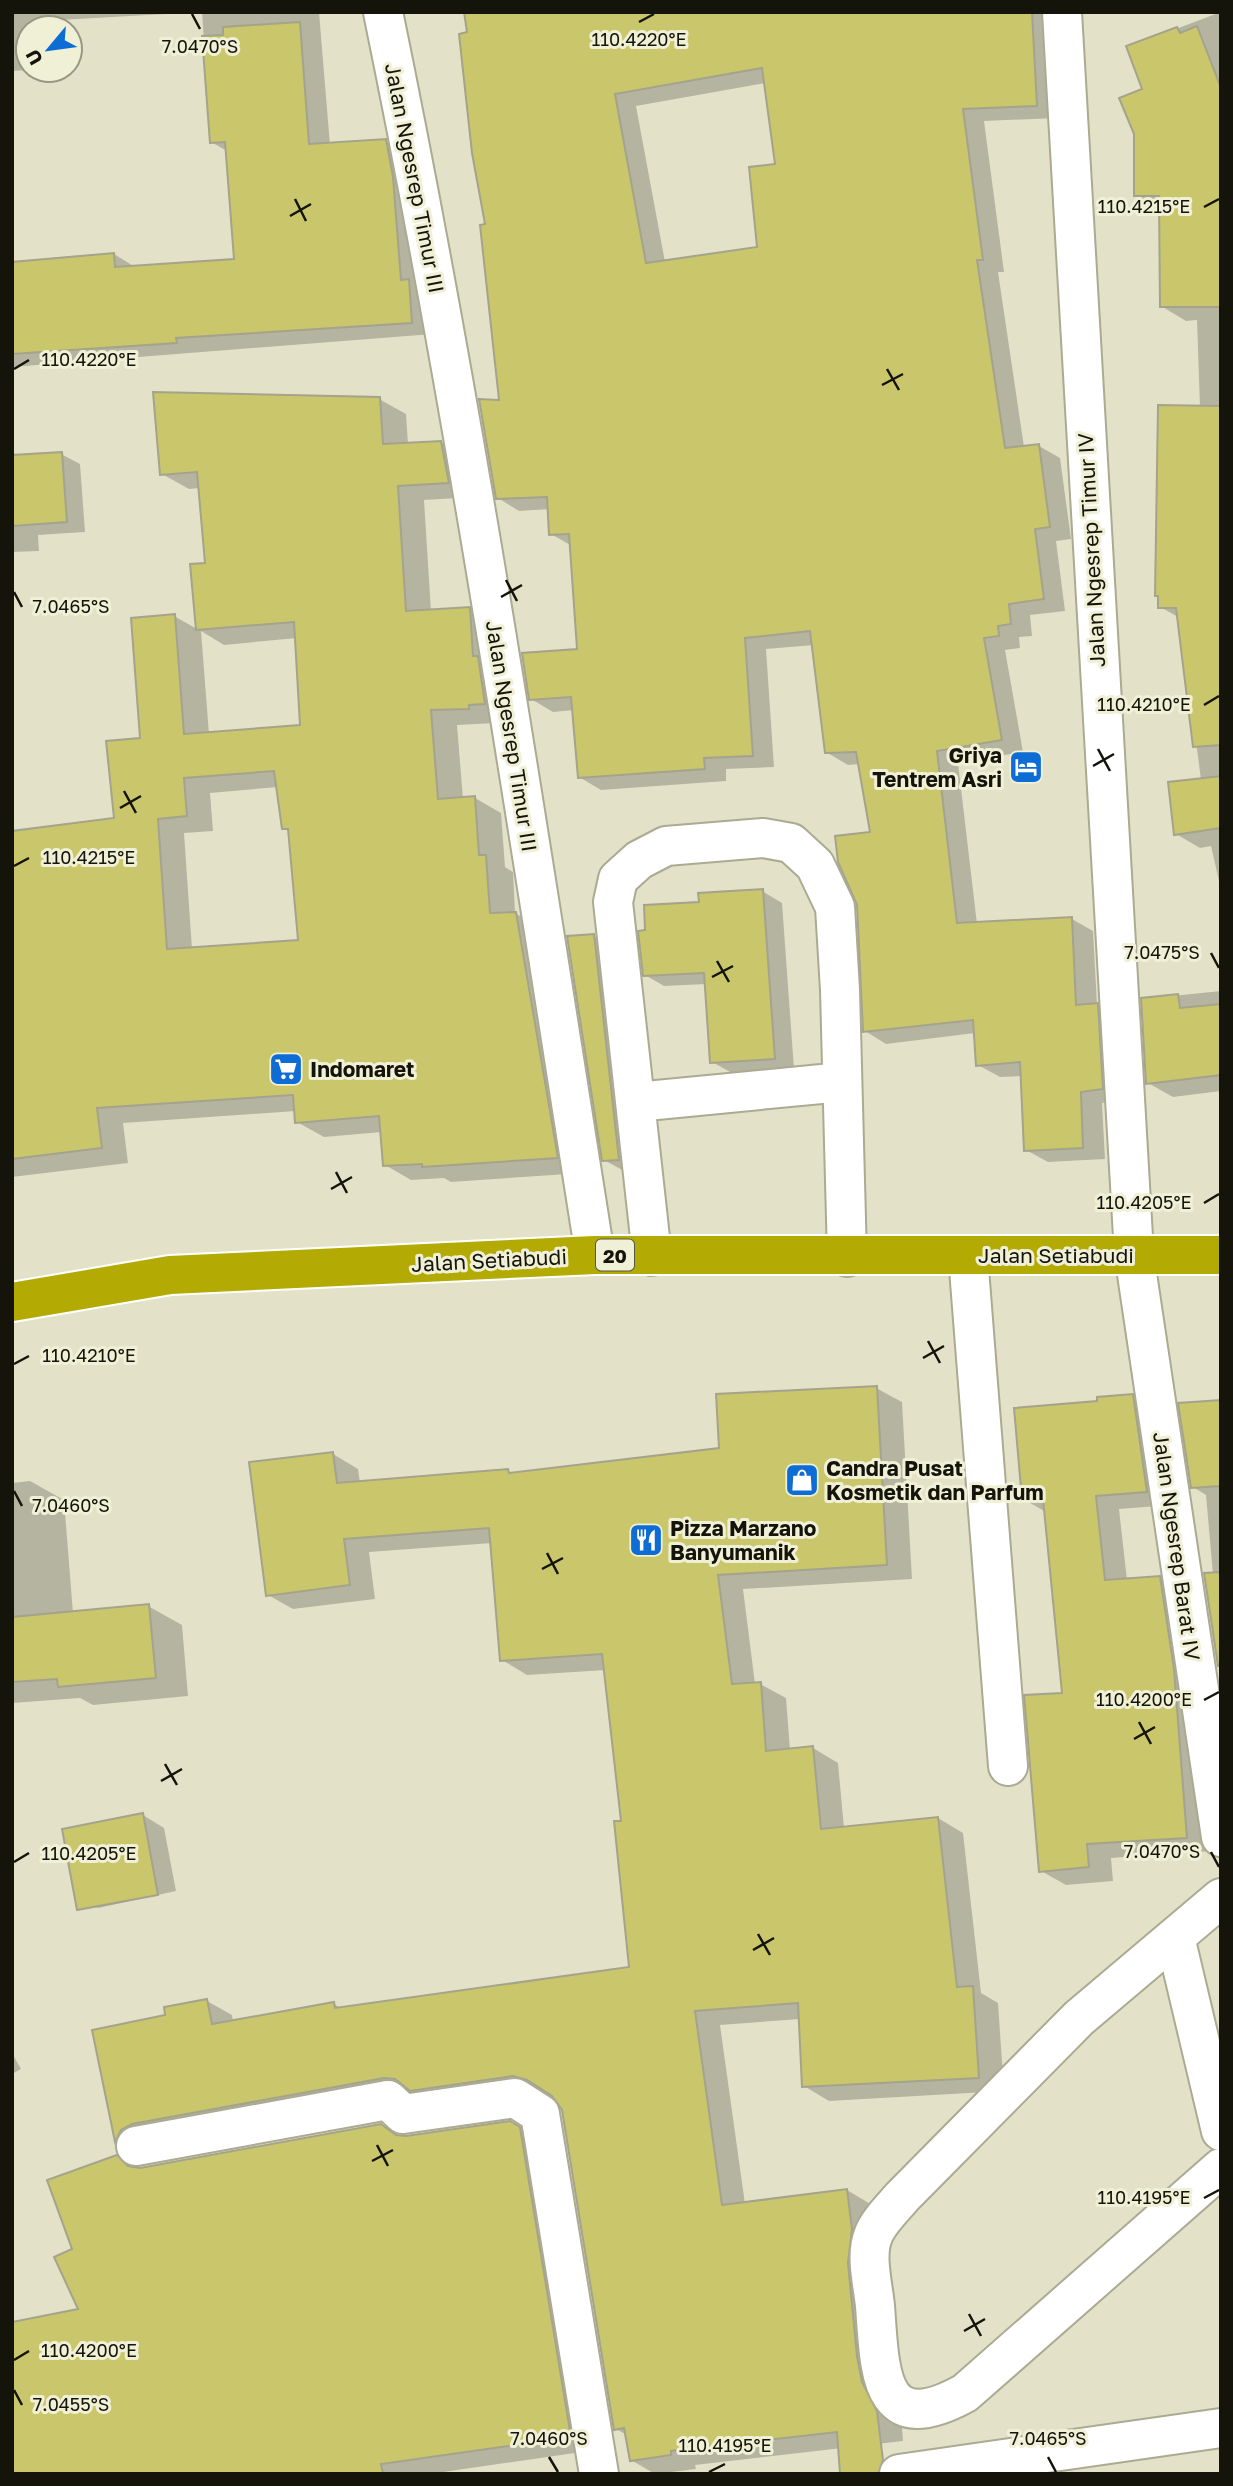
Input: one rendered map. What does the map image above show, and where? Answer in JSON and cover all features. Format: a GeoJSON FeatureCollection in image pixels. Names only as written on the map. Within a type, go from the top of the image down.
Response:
{"type":"FeatureCollection","features":[{"type":"Feature","properties":{"kind":"highway","name":"Jalan Setiabudi"},"geometry":{"type":"LineString","coordinates":[[12,1302],[170,1275],[595,1255],[1221,1255]]}},
{"type":"Feature","properties":{"kind":"street","name":"Jalan Ngesrep Timur III"},"geometry":{"type":"LineString","coordinates":[[383,12],[414,164],[487,577],[595,1255]]}},
{"type":"Feature","properties":{"kind":"street","name":"Jalan Ngesrep Timur IV"},"geometry":{"type":"LineString","coordinates":[[1062,12],[1133,1254]]}},
{"type":"Feature","properties":{"kind":"street"},"geometry":{"type":"LineString","coordinates":[[652,1255],[613,902],[618,879],[639,860],[666,846],[763,838],[791,843],[815,865],[835,907],[847,1257]]}},
{"type":"Feature","properties":{"kind":"street"},"geometry":{"type":"LineString","coordinates":[[636,1102],[842,1083]]}},
{"type":"Feature","properties":{"kind":"street","name":"Jalan Ngesrep Barat IV"},"geometry":{"type":"LineString","coordinates":[[1133,1254],[1221,1837]]}},
{"type":"Feature","properties":{"kind":"street"},"geometry":{"type":"LineString","coordinates":[[968,1256],[1008,1766]]}},
{"type":"Feature","properties":{"kind":"street"},"geometry":{"type":"LineString","coordinates":[[1221,1898],[1080,2018],[902,2197],[878,2226],[870,2251],[879,2365],[889,2394],[908,2408],[927,2410],[965,2393],[1221,2168]]}},
{"type":"Feature","properties":{"kind":"street"},"geometry":{"type":"LineString","coordinates":[[1175,1937],[1221,2131]]}},
{"type":"Feature","properties":{"kind":"street"},"geometry":{"type":"LineString","coordinates":[[136,2146],[387,2100],[403,2114],[515,2098],[540,2114],[599,2474]]}},
{"type":"Feature","properties":{"kind":"street"},"geometry":{"type":"LineString","coordinates":[[899,2474],[1221,2428]]}},
{"type":"Feature","properties":{"kind":"building"},"geometry":{"type":"Polygon","coordinates":[[[464,12],[1032,12],[1037,106],[963,109],[983,260],[977,260],[1005,448],[1039,444],[1050,527],[1035,529],[1044,599],[1009,604],[1011,624],[998,626],[999,636],[984,638],[1002,740],[937,751],[957,923],[1072,917],[1076,1005],[1098,1003],[1103,1089],[1081,1092],[1083,1148],[1024,1151],[1020,1062],[976,1066],[973,1020],[863,1032],[857,905],[838,862],[835,836],[870,832],[856,752],[825,753],[810,631],[745,638],[753,756],[704,758],[705,769],[578,778],[571,697],[529,700],[522,653],[577,649],[569,534],[549,535],[547,497],[496,499],[479,399],[499,400],[480,225],[485,224],[472,153],[459,34],[467,32],[464,12]],[[762,68],[615,94],[646,263],[757,247],[749,167],[775,164],[762,68]]]}},
{"type":"Feature","properties":{"kind":"building"},"geometry":{"type":"Polygon","coordinates":[[[300,22],[309,144],[386,139],[393,177],[401,280],[409,279],[412,323],[176,338],[177,343],[12,354],[12,262],[114,253],[115,267],[234,259],[225,142],[210,143],[202,36],[223,35],[223,27],[300,22]]]}},
{"type":"Feature","properties":{"kind":"building"},"geometry":{"type":"Polygon","coordinates":[[[1197,26],[1221,88],[1221,307],[1160,307],[1159,196],[1134,196],[1134,134],[1119,98],[1142,89],[1126,46],[1177,27],[1180,33],[1197,26]]]}},
{"type":"Feature","properties":{"kind":"building"},"geometry":{"type":"Polygon","coordinates":[[[153,392],[380,397],[383,444],[441,441],[449,483],[398,486],[406,611],[470,607],[473,656],[478,656],[485,704],[469,705],[469,709],[431,710],[438,799],[475,796],[479,855],[486,855],[490,913],[516,912],[558,1158],[422,1167],[422,1164],[383,1166],[379,1116],[295,1123],[293,1095],[97,1108],[102,1148],[12,1159],[12,831],[114,818],[106,741],[140,738],[131,618],[175,614],[184,734],[300,725],[294,622],[196,630],[190,564],[205,563],[197,472],[160,475],[153,392]],[[274,771],[184,778],[187,816],[158,819],[167,949],[298,940],[288,829],[282,829],[274,771]]]}},
{"type":"Feature","properties":{"kind":"building"},"geometry":{"type":"Polygon","coordinates":[[[1158,405],[1221,406],[1221,745],[1193,747],[1176,608],[1158,608],[1158,596],[1155,596],[1158,405]]]}},
{"type":"Feature","properties":{"kind":"building"},"geometry":{"type":"Polygon","coordinates":[[[62,452],[67,522],[12,526],[12,455],[62,452]]]}},
{"type":"Feature","properties":{"kind":"building"},"geometry":{"type":"Polygon","coordinates":[[[1221,776],[1221,828],[1174,835],[1168,782],[1221,776]]]}},
{"type":"Feature","properties":{"kind":"building"},"geometry":{"type":"Polygon","coordinates":[[[763,889],[775,1059],[710,1063],[704,973],[643,976],[638,931],[645,930],[644,905],[699,902],[698,893],[763,889]]]}},
{"type":"Feature","properties":{"kind":"building"},"geometry":{"type":"Polygon","coordinates":[[[594,934],[619,1160],[602,1161],[567,936],[594,934]]]}},
{"type":"Feature","properties":{"kind":"building"},"geometry":{"type":"Polygon","coordinates":[[[1178,994],[1180,1008],[1221,1004],[1221,1075],[1146,1084],[1141,998],[1178,994]]]}},
{"type":"Feature","properties":{"kind":"building"},"geometry":{"type":"Polygon","coordinates":[[[877,1386],[887,1565],[718,1575],[732,1684],[761,1682],[766,1751],[813,1746],[821,1829],[938,1817],[957,1987],[973,1986],[979,2078],[802,2087],[798,2003],[695,2011],[722,2205],[847,2189],[852,2229],[848,2263],[857,2356],[862,2382],[877,2411],[883,2460],[878,2474],[840,2474],[837,2432],[671,2451],[671,2455],[630,2461],[624,2428],[614,2430],[562,2110],[552,2096],[527,2080],[513,2076],[410,2091],[395,2079],[384,2078],[132,2124],[121,2130],[115,2142],[92,2030],[165,2015],[164,2007],[207,1999],[212,2024],[334,2002],[335,2008],[629,1967],[614,1821],[621,1821],[602,1654],[500,1661],[489,1528],[344,1539],[350,1585],[266,1596],[249,1462],[333,1452],[337,1483],[508,1469],[509,1473],[719,1448],[716,1394],[877,1386]]]}},
{"type":"Feature","properties":{"kind":"building"},"geometry":{"type":"Polygon","coordinates":[[[1133,1394],[1147,1492],[1096,1496],[1105,1580],[1160,1576],[1174,1669],[1187,1838],[1087,1844],[1089,1867],[1039,1872],[1024,1695],[1062,1693],[1043,1499],[1022,1500],[1014,1408],[1097,1401],[1097,1397],[1133,1394]]]}},
{"type":"Feature","properties":{"kind":"building"},"geometry":{"type":"Polygon","coordinates":[[[1221,1400],[1221,1486],[1191,1488],[1178,1403],[1221,1400]]]}},
{"type":"Feature","properties":{"kind":"building"},"geometry":{"type":"Polygon","coordinates":[[[1221,1572],[1221,1665],[1218,1666],[1204,1573],[1221,1572]]]}},
{"type":"Feature","properties":{"kind":"building"},"geometry":{"type":"Polygon","coordinates":[[[149,1604],[156,1678],[58,1687],[57,1679],[12,1682],[12,1617],[149,1604]]]}},
{"type":"Feature","properties":{"kind":"building"},"geometry":{"type":"Polygon","coordinates":[[[143,1813],[158,1895],[77,1910],[62,1829],[143,1813]]]}},
{"type":"Feature","properties":{"kind":"building"},"geometry":{"type":"Polygon","coordinates":[[[510,2121],[520,2127],[571,2437],[381,2464],[383,2474],[12,2474],[12,2322],[78,2309],[54,2257],[72,2249],[47,2180],[117,2155],[128,2166],[140,2168],[381,2124],[396,2135],[406,2136],[510,2121]]]}},
{"type":"Feature","properties":{"kind":"place","name":"Griya Tentrem Asri"},"geometry":{"type":"Point","coordinates":[1026,767]}},
{"type":"Feature","properties":{"kind":"place","name":"Indomaret"},"geometry":{"type":"Point","coordinates":[286,1069]}},
{"type":"Feature","properties":{"kind":"place","name":"Candra Pusat Kosmetik dan Parfum"},"geometry":{"type":"Point","coordinates":[802,1480]}},
{"type":"Feature","properties":{"kind":"place","name":"Pizza Marzano Banyumanik"},"geometry":{"type":"Point","coordinates":[646,1540]}}]}
